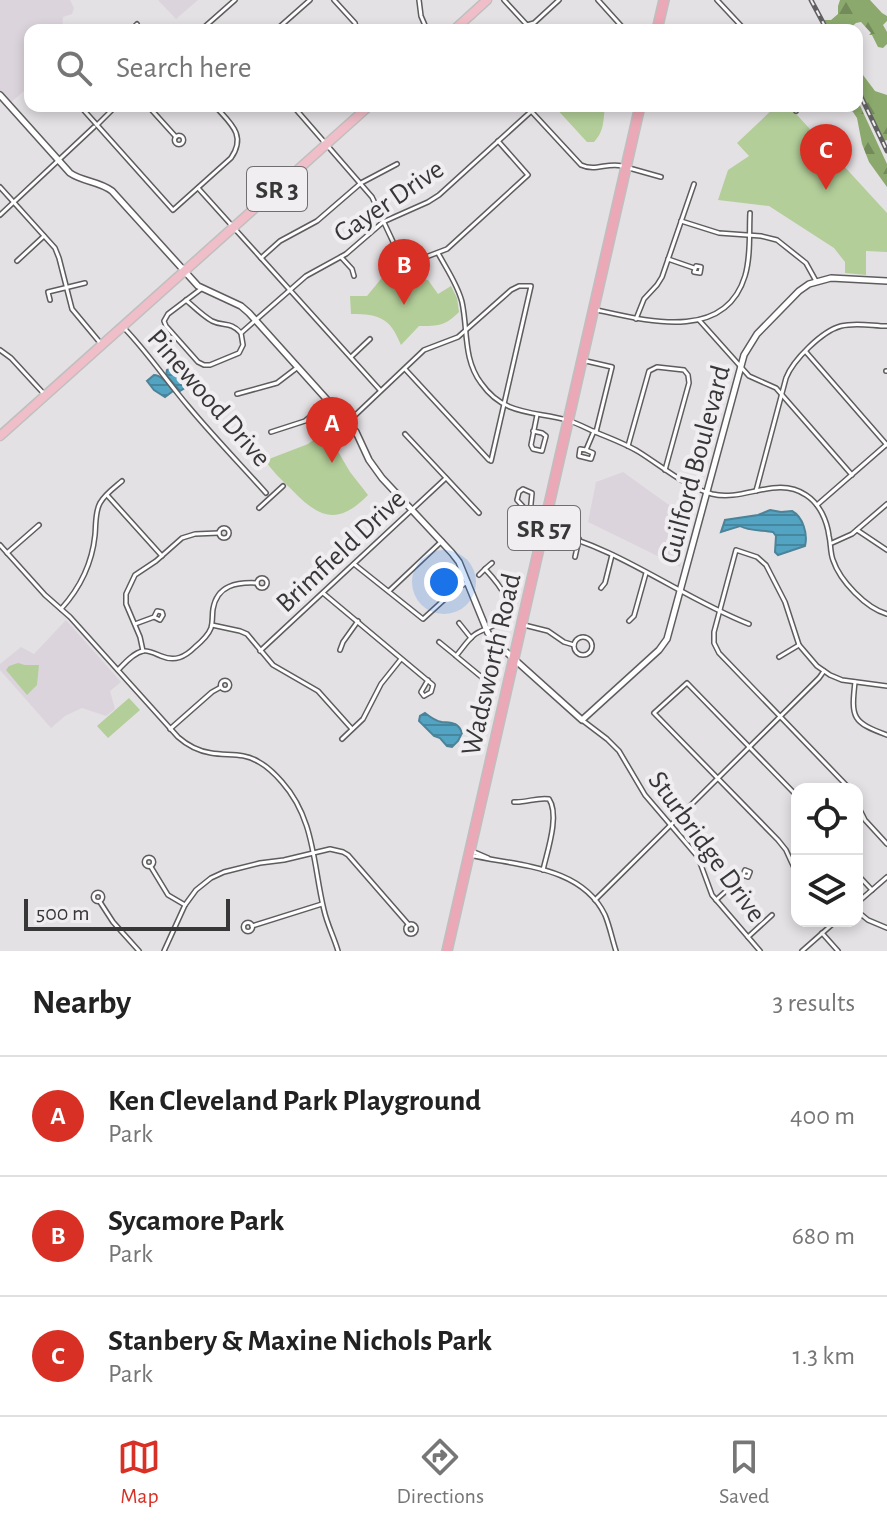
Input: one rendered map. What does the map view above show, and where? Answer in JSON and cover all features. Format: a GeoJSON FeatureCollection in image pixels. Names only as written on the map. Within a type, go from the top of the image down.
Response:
{"type":"FeatureCollection","features":[{"type":"Feature","properties":{"kind":"highway"},"geometry":{"type":"LineString","coordinates":[[658,24],[664,0]]}},
{"type":"Feature","properties":{"kind":"highway","name":"Wadsworth Road"},"geometry":{"type":"LineString","coordinates":[[447,951],[639,112]]}},
{"type":"Feature","properties":{"kind":"main road"},"geometry":{"type":"LineString","coordinates":[[461,24],[487,0]]}},
{"type":"Feature","properties":{"kind":"main road","name":"SR 3"},"geometry":{"type":"LineString","coordinates":[[0,436],[362,112]]}},
{"type":"Feature","properties":{"kind":"street"},"geometry":{"type":"LineString","coordinates":[[208,24],[235,0]]}},
{"type":"Feature","properties":{"kind":"street"},"geometry":{"type":"LineString","coordinates":[[283,24],[310,0]]}},
{"type":"Feature","properties":{"kind":"street"},"geometry":{"type":"LineString","coordinates":[[334,0],[355,24]]}},
{"type":"Feature","properties":{"kind":"street"},"geometry":{"type":"LineString","coordinates":[[419,0],[424,24]]}},
{"type":"Feature","properties":{"kind":"street"},"geometry":{"type":"LineString","coordinates":[[504,0],[525,24]]}},
{"type":"Feature","properties":{"kind":"street"},"geometry":{"type":"LineString","coordinates":[[527,24],[559,0]]}},
{"type":"Feature","properties":{"kind":"street"},"geometry":{"type":"LineString","coordinates":[[598,0],[620,24]]}},
{"type":"Feature","properties":{"kind":"street"},"geometry":{"type":"LineString","coordinates":[[717,0],[739,24]]}},
{"type":"Feature","properties":{"kind":"street","name":"Sturbridge Drive"},"geometry":{"type":"LineString","coordinates":[[0,95],[73,175],[100,183],[112,191],[201,288],[241,306],[348,422],[382,478],[459,562],[494,641],[619,751],[642,791],[698,857],[707,885],[716,900],[760,951]]}},
{"type":"Feature","properties":{"kind":"street"},"geometry":{"type":"LineString","coordinates":[[85,112],[173,210],[231,158],[237,147],[235,130],[220,112]]}},
{"type":"Feature","properties":{"kind":"street"},"geometry":{"type":"LineString","coordinates":[[0,215],[110,112]]}},
{"type":"Feature","properties":{"kind":"street"},"geometry":{"type":"LineString","coordinates":[[153,112],[176,137]]}},
{"type":"Feature","properties":{"kind":"street"},"geometry":{"type":"LineString","coordinates":[[298,112],[361,183],[375,203],[393,244],[407,255],[423,258],[447,249],[528,175],[498,141]]}},
{"type":"Feature","properties":{"kind":"street","name":"Gayer Drive"},"geometry":{"type":"LineString","coordinates":[[186,300],[168,314],[165,324],[198,362],[210,365],[239,353],[243,345],[241,333],[309,274],[341,257],[383,222],[434,199],[530,112]]}},
{"type":"Feature","properties":{"kind":"street"},"geometry":{"type":"LineString","coordinates":[[532,112],[581,165],[593,169],[609,164],[661,177]]}},
{"type":"Feature","properties":{"kind":"street"},"geometry":{"type":"LineString","coordinates":[[261,258],[280,241],[317,221],[361,183],[397,164]]}},
{"type":"Feature","properties":{"kind":"street"},"geometry":{"type":"LineString","coordinates":[[636,319],[644,299],[660,281],[694,184]]}},
{"type":"Feature","properties":{"kind":"street"},"geometry":{"type":"LineString","coordinates":[[0,187],[57,252],[74,313],[102,345]]}},
{"type":"Feature","properties":{"kind":"street"},"geometry":{"type":"LineString","coordinates":[[198,188],[381,391]]}},
{"type":"Feature","properties":{"kind":"street"},"geometry":{"type":"LineString","coordinates":[[594,309],[636,319],[679,323],[713,315],[725,307],[741,287],[747,267],[750,213]]}},
{"type":"Feature","properties":{"kind":"street"},"geometry":{"type":"LineString","coordinates":[[681,221],[719,233],[767,237],[781,243],[806,263],[816,281],[836,278],[887,281]]}},
{"type":"Feature","properties":{"kind":"street"},"geometry":{"type":"LineString","coordinates":[[17,261],[44,236]]}},
{"type":"Feature","properties":{"kind":"street"},"geometry":{"type":"LineString","coordinates":[[438,253],[461,298],[468,356],[474,373],[486,390],[523,413],[568,420],[628,446],[686,484],[707,493],[728,497],[778,487],[804,494],[817,505],[824,517],[835,565],[860,598],[871,608],[887,614]]}},
{"type":"Feature","properties":{"kind":"street"},"geometry":{"type":"LineString","coordinates":[[341,257],[354,276]]}},
{"type":"Feature","properties":{"kind":"street"},"geometry":{"type":"LineString","coordinates":[[668,259],[694,268]]}},
{"type":"Feature","properties":{"kind":"street","name":"Guilford Boulevard"},"geometry":{"type":"LineString","coordinates":[[582,720],[665,643],[747,349],[757,334],[799,291],[816,281]]}},
{"type":"Feature","properties":{"kind":"street"},"geometry":{"type":"LineString","coordinates":[[50,300],[48,292],[85,283]]}},
{"type":"Feature","properties":{"kind":"street"},"geometry":{"type":"LineString","coordinates":[[348,422],[381,391],[405,369],[428,348],[455,339],[508,292],[519,286],[531,286],[491,461],[405,369]]}},
{"type":"Feature","properties":{"kind":"street"},"geometry":{"type":"LineString","coordinates":[[201,288],[186,300],[209,319],[230,324],[241,333]]}},
{"type":"Feature","properties":{"kind":"street"},"geometry":{"type":"LineString","coordinates":[[699,320],[751,378],[772,385],[782,395],[852,475]]}},
{"type":"Feature","properties":{"kind":"street"},"geometry":{"type":"LineString","coordinates":[[756,491],[790,369],[826,334],[840,326],[887,326]]}},
{"type":"Feature","properties":{"kind":"street","name":"Pinewood Drive"},"geometry":{"type":"LineString","coordinates":[[122,327],[144,349],[187,405],[272,496]]}},
{"type":"Feature","properties":{"kind":"street"},"geometry":{"type":"LineString","coordinates":[[351,357],[370,339]]}},
{"type":"Feature","properties":{"kind":"street"},"geometry":{"type":"LineString","coordinates":[[0,350],[45,395]]}},
{"type":"Feature","properties":{"kind":"street"},"geometry":{"type":"LineString","coordinates":[[806,352],[887,445],[817,505]]}},
{"type":"Feature","properties":{"kind":"street"},"geometry":{"type":"LineString","coordinates":[[582,360],[612,367],[595,432],[586,450]]}},
{"type":"Feature","properties":{"kind":"street"},"geometry":{"type":"LineString","coordinates":[[237,394],[277,383],[298,367]]}},
{"type":"Feature","properties":{"kind":"street"},"geometry":{"type":"LineString","coordinates":[[628,446],[650,369],[668,367],[686,372],[689,383],[665,470]]}},
{"type":"Feature","properties":{"kind":"street"},"geometry":{"type":"LineString","coordinates":[[271,432],[301,423],[328,401]]}},
{"type":"Feature","properties":{"kind":"street"},"geometry":{"type":"LineString","coordinates":[[533,431],[546,436],[542,451],[531,447],[533,431],[537,415]]}},
{"type":"Feature","properties":{"kind":"street"},"geometry":{"type":"LineString","coordinates":[[405,434],[479,513]]}},
{"type":"Feature","properties":{"kind":"street","name":"Brimfield Drive"},"geometry":{"type":"LineString","coordinates":[[260,651],[446,478]]}},
{"type":"Feature","properties":{"kind":"street"},"geometry":{"type":"LineString","coordinates":[[61,609],[73,596],[86,572],[92,553],[97,509],[122,481]]}},
{"type":"Feature","properties":{"kind":"street"},"geometry":{"type":"LineString","coordinates":[[259,508],[283,486]]}},
{"type":"Feature","properties":{"kind":"street"},"geometry":{"type":"LineString","coordinates":[[530,514],[533,495],[523,489],[517,500],[530,514],[544,525],[579,539],[719,612],[749,624]]}},
{"type":"Feature","properties":{"kind":"street","name":"Pinewood Drive"},"geometry":{"type":"LineString","coordinates":[[266,493],[268,500]]}},
{"type":"Feature","properties":{"kind":"street"},"geometry":{"type":"LineString","coordinates":[[107,495],[162,556]]}},
{"type":"Feature","properties":{"kind":"street"},"geometry":{"type":"LineString","coordinates":[[830,543],[847,538],[887,504]]}},
{"type":"Feature","properties":{"kind":"street"},"geometry":{"type":"LineString","coordinates":[[7,553],[39,525]]}},
{"type":"Feature","properties":{"kind":"street"},"geometry":{"type":"LineString","coordinates":[[857,530],[887,550]]}},
{"type":"Feature","properties":{"kind":"street"},"geometry":{"type":"LineString","coordinates":[[143,651],[126,604],[126,594],[135,575],[188,535],[219,533]]}},
{"type":"Feature","properties":{"kind":"street"},"geometry":{"type":"LineString","coordinates":[[575,557],[579,539]]}},
{"type":"Feature","properties":{"kind":"street"},"geometry":{"type":"LineString","coordinates":[[388,591],[442,541]]}},
{"type":"Feature","properties":{"kind":"street"},"geometry":{"type":"LineString","coordinates":[[0,545],[185,743],[213,753],[244,756],[267,767],[288,789],[308,826],[322,904],[338,951]]}},
{"type":"Feature","properties":{"kind":"street"},"geometry":{"type":"LineString","coordinates":[[844,783],[719,653],[714,643],[714,632],[736,550],[757,557],[766,565],[785,602],[799,645],[812,661],[837,678],[887,686]]}},
{"type":"Feature","properties":{"kind":"street"},"geometry":{"type":"LineString","coordinates":[[601,588],[612,555]]}},
{"type":"Feature","properties":{"kind":"street"},"geometry":{"type":"LineString","coordinates":[[479,575],[492,563]]}},
{"type":"Feature","properties":{"kind":"street"},"geometry":{"type":"LineString","coordinates":[[354,564],[423,619],[468,582]]}},
{"type":"Feature","properties":{"kind":"street"},"geometry":{"type":"LineString","coordinates":[[456,656],[471,638],[495,624],[503,615],[506,599],[502,587],[485,569]]}},
{"type":"Feature","properties":{"kind":"street"},"geometry":{"type":"LineString","coordinates":[[629,621],[634,616],[646,573]]}},
{"type":"Feature","properties":{"kind":"street"},"geometry":{"type":"LineString","coordinates":[[118,670],[143,651],[167,658],[183,657],[202,641],[212,625],[214,605],[225,589],[236,583],[257,583]]}},
{"type":"Feature","properties":{"kind":"street"},"geometry":{"type":"LineString","coordinates":[[323,593],[428,680]]}},
{"type":"Feature","properties":{"kind":"street"},"geometry":{"type":"LineString","coordinates":[[135,624],[154,617]]}},
{"type":"Feature","properties":{"kind":"street"},"geometry":{"type":"LineString","coordinates":[[340,650],[358,621]]}},
{"type":"Feature","properties":{"kind":"street"},"geometry":{"type":"LineString","coordinates":[[459,623],[471,638]]}},
{"type":"Feature","properties":{"kind":"street"},"geometry":{"type":"LineString","coordinates":[[521,624],[548,631],[574,645],[578,653],[588,652],[592,645],[584,637],[576,640],[574,645]]}},
{"type":"Feature","properties":{"kind":"street"},"geometry":{"type":"LineString","coordinates":[[212,625],[250,637],[276,668],[318,691],[352,729]]}},
{"type":"Feature","properties":{"kind":"street"},"geometry":{"type":"LineString","coordinates":[[439,642],[490,684]]}},
{"type":"Feature","properties":{"kind":"street"},"geometry":{"type":"LineString","coordinates":[[779,657],[799,645]]}},
{"type":"Feature","properties":{"kind":"street"},"geometry":{"type":"LineString","coordinates":[[342,739],[363,719],[385,678],[402,658]]}},
{"type":"Feature","properties":{"kind":"street"},"geometry":{"type":"LineString","coordinates":[[595,900],[824,671]]}},
{"type":"Feature","properties":{"kind":"street"},"geometry":{"type":"LineString","coordinates":[[855,682],[853,704],[856,717],[868,728],[887,735]]}},
{"type":"Feature","properties":{"kind":"street"},"geometry":{"type":"LineString","coordinates":[[791,790],[687,683],[654,713],[778,840],[791,861]]}},
{"type":"Feature","properties":{"kind":"street"},"geometry":{"type":"LineString","coordinates":[[170,729],[221,687]]}},
{"type":"Feature","properties":{"kind":"street"},"geometry":{"type":"LineString","coordinates":[[514,802],[543,798],[551,801],[553,825],[543,870]]}},
{"type":"Feature","properties":{"kind":"street"},"geometry":{"type":"LineString","coordinates":[[863,816],[887,844]]}},
{"type":"Feature","properties":{"kind":"street"},"geometry":{"type":"LineString","coordinates":[[164,951],[185,905],[200,886],[217,875],[264,862],[334,849],[348,855],[409,925]]}},
{"type":"Feature","properties":{"kind":"street"},"geometry":{"type":"LineString","coordinates":[[469,852],[572,880],[595,900],[606,918],[616,951]]}},
{"type":"Feature","properties":{"kind":"street"},"geometry":{"type":"LineString","coordinates":[[151,867],[168,895],[185,905]]}},
{"type":"Feature","properties":{"kind":"street"},"geometry":{"type":"LineString","coordinates":[[716,900],[743,876]]}},
{"type":"Feature","properties":{"kind":"street"},"geometry":{"type":"LineString","coordinates":[[863,898],[887,877]]}},
{"type":"Feature","properties":{"kind":"street"},"geometry":{"type":"LineString","coordinates":[[863,880],[872,890]]}},
{"type":"Feature","properties":{"kind":"street"},"geometry":{"type":"LineString","coordinates":[[100,902],[139,951]]}},
{"type":"Feature","properties":{"kind":"street"},"geometry":{"type":"LineString","coordinates":[[252,926],[322,904]]}},
{"type":"Feature","properties":{"kind":"street"},"geometry":{"type":"LineString","coordinates":[[748,937],[772,915]]}},
{"type":"Feature","properties":{"kind":"street"},"geometry":{"type":"LineString","coordinates":[[863,916],[887,928]]}},
{"type":"Feature","properties":{"kind":"street"},"geometry":{"type":"LineString","coordinates":[[802,951],[829,927]]}},
{"type":"Feature","properties":{"kind":"street"},"geometry":{"type":"LineString","coordinates":[[822,933],[838,951]]}},
{"type":"Feature","properties":{"kind":"shaded area"},"geometry":{"type":"Polygon","coordinates":[[[0,0],[70,0],[74,8],[72,14],[63,17],[62,24],[24,24],[24,91],[10,103],[0,92],[0,0]]]}},
{"type":"Feature","properties":{"kind":"shaded area"},"geometry":{"type":"Polygon","coordinates":[[[158,0],[198,0],[176,19],[158,0]]]}},
{"type":"Feature","properties":{"kind":"shaded area"},"geometry":{"type":"Polygon","coordinates":[[[623,472],[690,520],[680,567],[588,522],[596,482],[623,472]]]}},
{"type":"Feature","properties":{"kind":"shaded area"},"geometry":{"type":"Polygon","coordinates":[[[66,620],[121,682],[110,691],[115,709],[106,716],[82,708],[65,716],[51,728],[0,670],[0,664],[21,647],[34,654],[66,620]]]}},
{"type":"Feature","properties":{"kind":"green space"},"geometry":{"type":"Polygon","coordinates":[[[840,0],[870,0],[887,16],[883,25],[887,32],[887,44],[883,48],[878,47],[861,22],[826,24],[824,20],[831,20],[838,14],[840,0]]]}},
{"type":"Feature","properties":{"kind":"green space"},"geometry":{"type":"Polygon","coordinates":[[[863,75],[875,91],[887,95],[887,140],[884,141],[863,96],[863,75]]]}},
{"type":"Feature","properties":{"kind":"green space"},"geometry":{"type":"Polygon","coordinates":[[[560,112],[604,112],[598,138],[587,142],[560,112]]]}},
{"type":"Feature","properties":{"kind":"green space"},"geometry":{"type":"Polygon","coordinates":[[[770,112],[798,112],[797,115],[887,213],[887,252],[866,251],[866,275],[845,273],[845,262],[834,248],[769,206],[718,200],[728,170],[749,156],[737,143],[770,112]]]}},
{"type":"Feature","properties":{"kind":"green space"},"geometry":{"type":"Polygon","coordinates":[[[853,112],[863,112],[887,164],[887,187],[869,162],[853,112]]]}},
{"type":"Feature","properties":{"kind":"green space"},"geometry":{"type":"Polygon","coordinates":[[[385,274],[428,280],[438,294],[451,286],[459,312],[441,324],[419,326],[401,345],[393,329],[383,319],[351,314],[350,296],[367,296],[385,274]]]}},
{"type":"Feature","properties":{"kind":"green space"},"geometry":{"type":"Polygon","coordinates":[[[326,431],[350,472],[368,495],[348,511],[330,515],[312,508],[267,463],[269,459],[308,444],[326,431]]]}},
{"type":"Feature","properties":{"kind":"green space"},"geometry":{"type":"Polygon","coordinates":[[[18,663],[39,665],[37,685],[27,695],[6,670],[18,663]]]}},
{"type":"Feature","properties":{"kind":"green space"},"geometry":{"type":"Polygon","coordinates":[[[129,698],[140,710],[108,738],[97,726],[129,698]]]}},
{"type":"Feature","properties":{"kind":"water"},"geometry":{"type":"Polygon","coordinates":[[[169,369],[179,370],[191,384],[180,391],[166,375],[169,369]]]}},
{"type":"Feature","properties":{"kind":"water"},"geometry":{"type":"Polygon","coordinates":[[[154,375],[162,378],[173,391],[165,397],[154,390],[147,381],[154,375]]]}},
{"type":"Feature","properties":{"kind":"water"},"geometry":{"type":"Polygon","coordinates":[[[770,510],[792,511],[799,517],[804,526],[805,546],[778,555],[773,532],[740,526],[721,532],[725,520],[770,510]]]}},
{"type":"Feature","properties":{"kind":"water"},"geometry":{"type":"Polygon","coordinates":[[[425,713],[437,721],[459,727],[462,733],[452,747],[434,736],[419,721],[425,713]]]}},
{"type":"Feature","properties":{"kind":"railway"},"geometry":{"type":"LineString","coordinates":[[811,0],[824,24]]}},
{"type":"Feature","properties":{"kind":"railway"},"geometry":{"type":"LineString","coordinates":[[863,101],[887,151]]}},
{"type":"Feature","properties":{"kind":"place","name":"Stanbery & Maxine Nichols Park"},"geometry":{"type":"Point","coordinates":[826,190]}},
{"type":"Feature","properties":{"kind":"place","name":"Sycamore Park"},"geometry":{"type":"Point","coordinates":[404,305]}},
{"type":"Feature","properties":{"kind":"place","name":"Ken Cleveland Park Playground"},"geometry":{"type":"Point","coordinates":[332,463]}}]}
